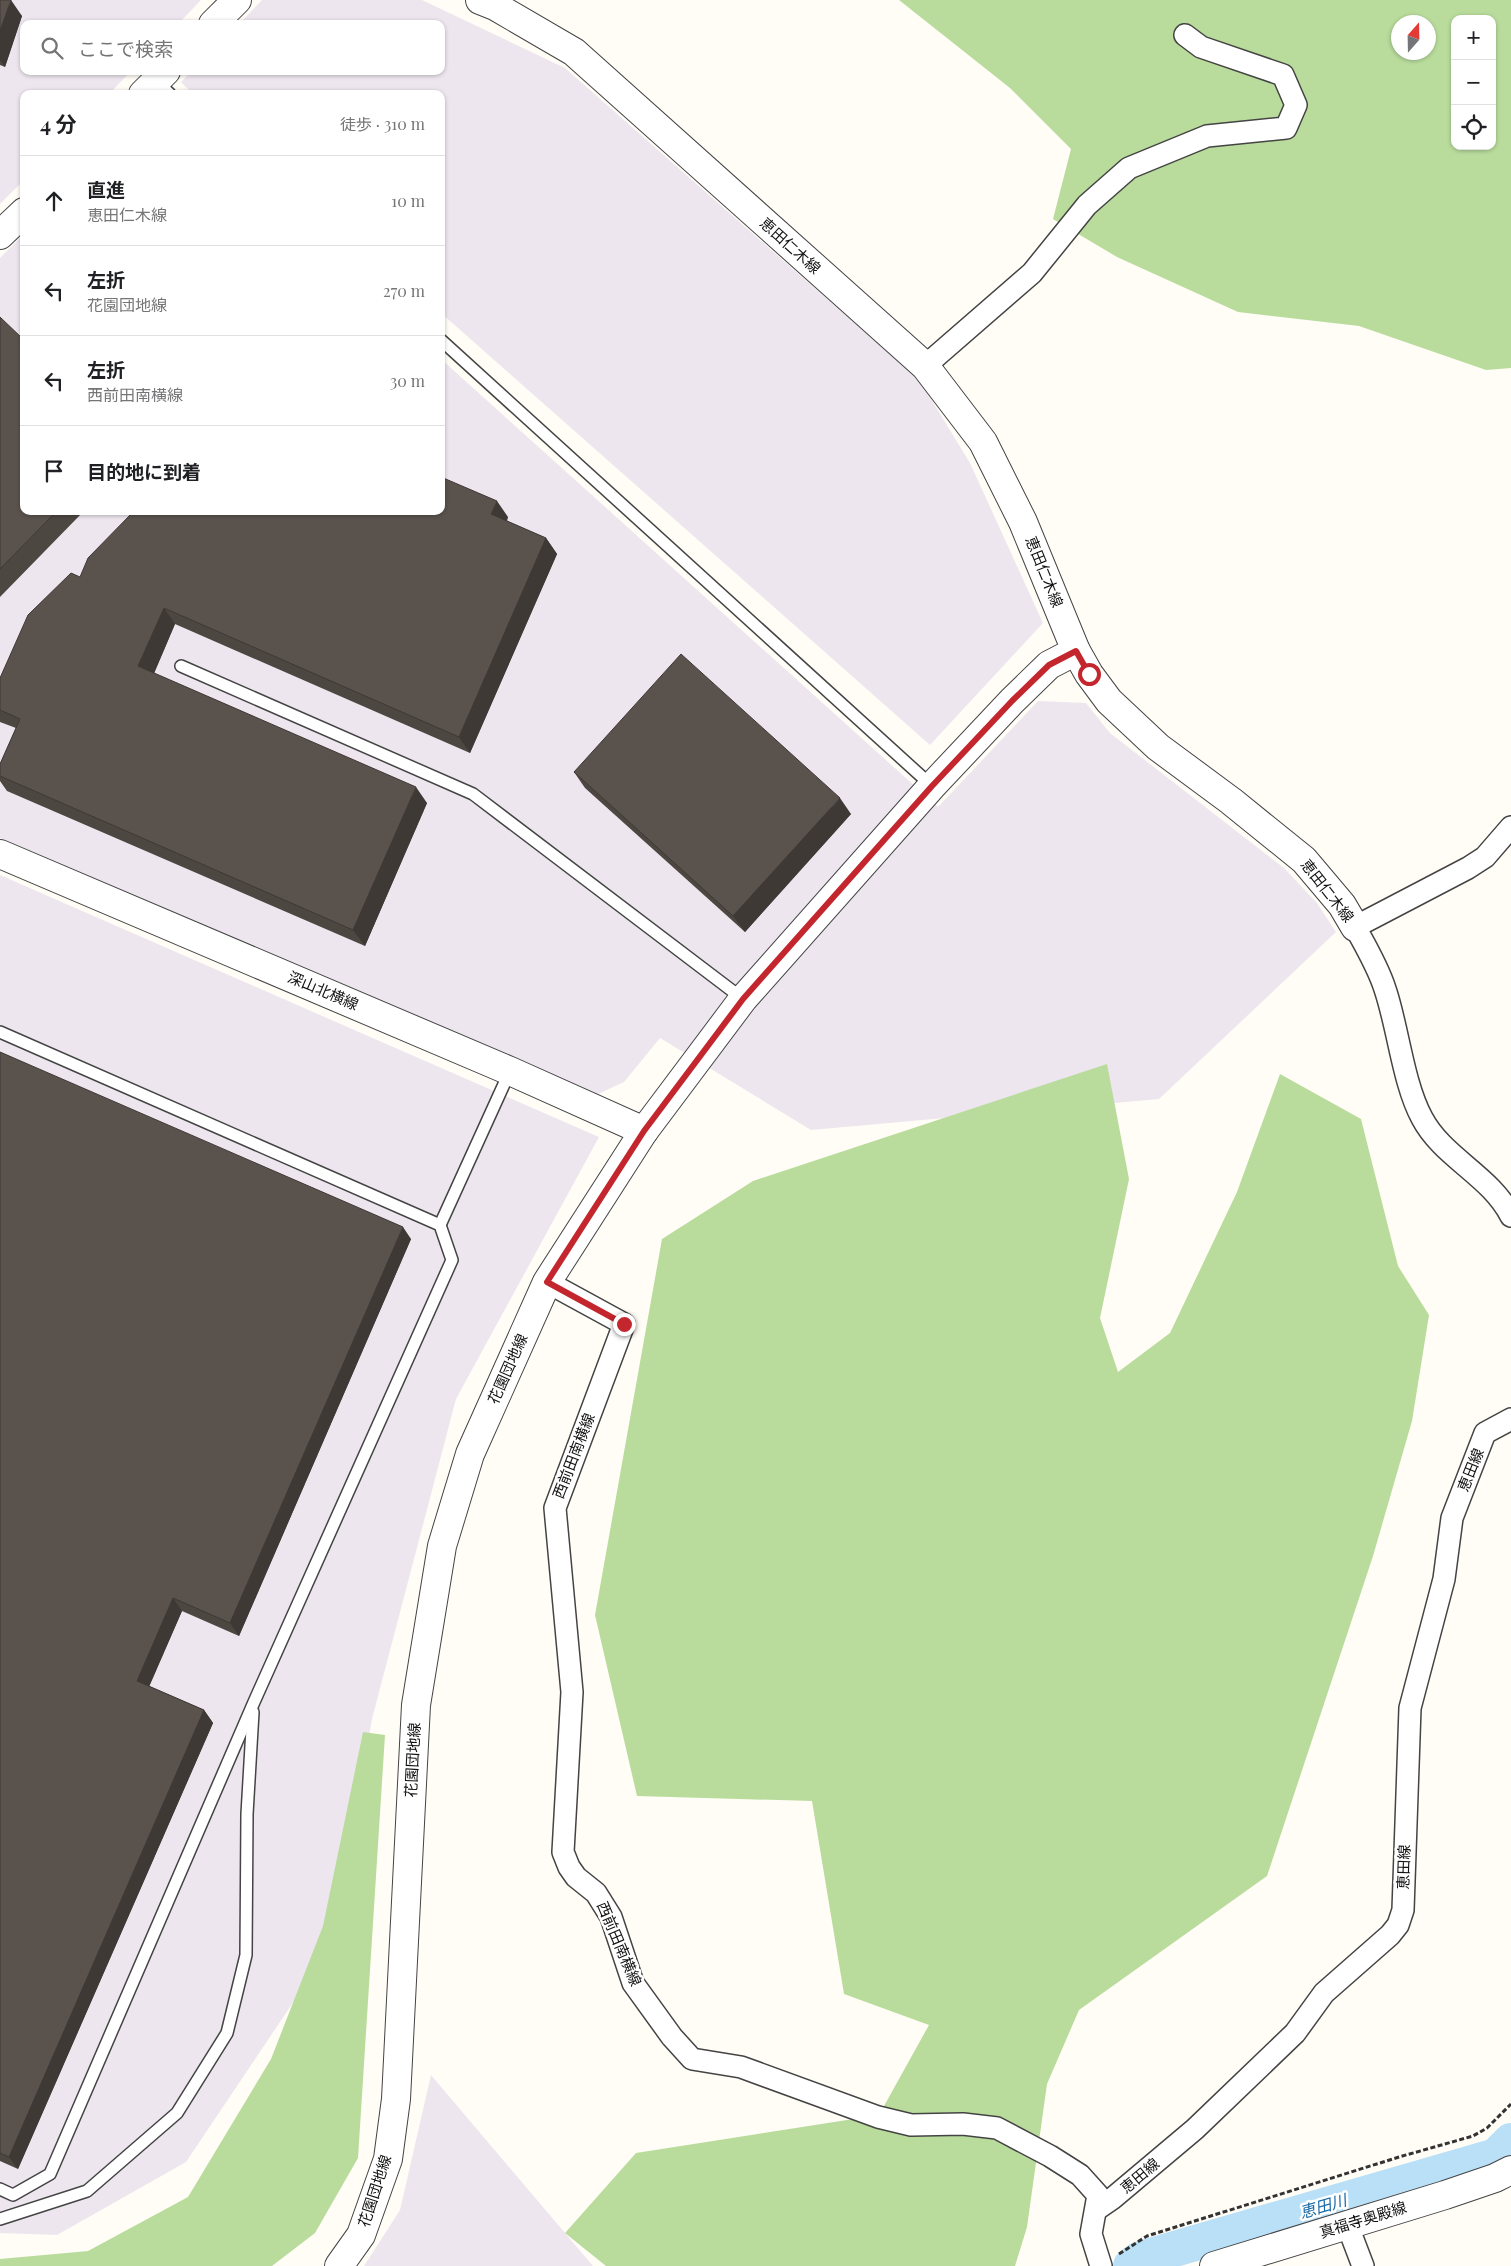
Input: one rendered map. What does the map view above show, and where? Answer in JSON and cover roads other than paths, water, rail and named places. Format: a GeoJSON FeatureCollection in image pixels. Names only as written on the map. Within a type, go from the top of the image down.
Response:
{"type":"FeatureCollection","features":[{"type":"Feature","properties":{"kind":"street"},"geometry":{"type":"LineString","coordinates":[[218,20],[237,0]]}},
{"type":"Feature","properties":{"kind":"street","name":"恵田仁木線"},"geometry":{"type":"LineString","coordinates":[[480,0],[495,6],[574,52],[925,366],[983,442],[1023,522],[1076,651],[1089,674],[1104,694],[1137,729],[1304,860],[1342,905],[1385,988],[1411,1088],[1421,1117],[1439,1143],[1484,1181],[1505,1204],[1511,1216]]}},
{"type":"Feature","properties":{"kind":"street"},"geometry":{"type":"LineString","coordinates":[[925,366],[1032,273],[1088,205],[1129,168],[1207,136],[1286,128],[1296,105],[1283,75],[1201,47],[1185,35]]}},
{"type":"Feature","properties":{"kind":"street"},"geometry":{"type":"LineString","coordinates":[[0,235],[20,216]]}},
{"type":"Feature","properties":{"kind":"street","name":"花園団地線"},"geometry":{"type":"LineString","coordinates":[[340,2266],[361,2235],[388,2159],[396,2099],[416,1705],[442,1546],[470,1454],[547,1282],[644,1131],[743,999],[932,786],[1049,665],[1076,651]]}},
{"type":"Feature","properties":{"kind":"street"},"geometry":{"type":"LineString","coordinates":[[1355,927],[1468,868],[1485,857],[1511,827]]}},
{"type":"Feature","properties":{"kind":"street","name":"深山北横線"},"geometry":{"type":"LineString","coordinates":[[0,854],[510,1071],[644,1131]]}},
{"type":"Feature","properties":{"kind":"street","name":"西前田南横線"},"geometry":{"type":"LineString","coordinates":[[547,1282],[624,1324],[555,1508],[572,1692],[564,1852],[569,1867],[576,1877],[596,1892],[611,1917],[633,1983],[672,2037],[692,2059],[741,2067],[878,2117],[911,2125],[963,2124],[997,2128],[1050,2156],[1080,2175],[1098,2195],[1097,2209]]}},
{"type":"Feature","properties":{"kind":"street","name":"恵田線"},"geometry":{"type":"LineString","coordinates":[[1097,2209],[1113,2198],[1195,2129],[1294,2033],[1324,1994],[1390,1935],[1398,1925],[1403,1910],[1410,1708],[1444,1579],[1452,1518],[1486,1433],[1511,1419]]}},
{"type":"Feature","properties":{"kind":"street","name":"真福寺奥殿線"},"geometry":{"type":"LineString","coordinates":[[1214,2266],[1453,2192],[1495,2178],[1511,2170]]}},
{"type":"Feature","properties":{"kind":"street"},"geometry":{"type":"LineString","coordinates":[[1097,2209],[1092,2221],[1091,2234],[1107,2262]]}},
{"type":"Feature","properties":{"kind":"street"},"geometry":{"type":"LineString","coordinates":[[1347,2224],[1363,2266]]}},
{"type":"Feature","properties":{"kind":"lane"},"geometry":{"type":"LineString","coordinates":[[445,344],[932,786]]}},
{"type":"Feature","properties":{"kind":"lane"},"geometry":{"type":"LineString","coordinates":[[181,666],[473,794],[743,999]]}},
{"type":"Feature","properties":{"kind":"lane"},"geometry":{"type":"LineString","coordinates":[[0,1032],[440,1225]]}},
{"type":"Feature","properties":{"kind":"lane"},"geometry":{"type":"LineString","coordinates":[[0,2189],[13,2195],[50,2174],[254,1702],[452,1260],[440,1225],[510,1071]]}},
{"type":"Feature","properties":{"kind":"lane"},"geometry":{"type":"LineString","coordinates":[[0,2219],[87,2191],[177,2113],[227,2033],[246,1955],[247,1814],[254,1702]]}},
{"type":"Feature","properties":{"kind":"waterway","name":"恵田川"},"geometry":{"type":"LineString","coordinates":[[1131,2266],[1140,2259],[1496,2156],[1511,2141]]}}]}
